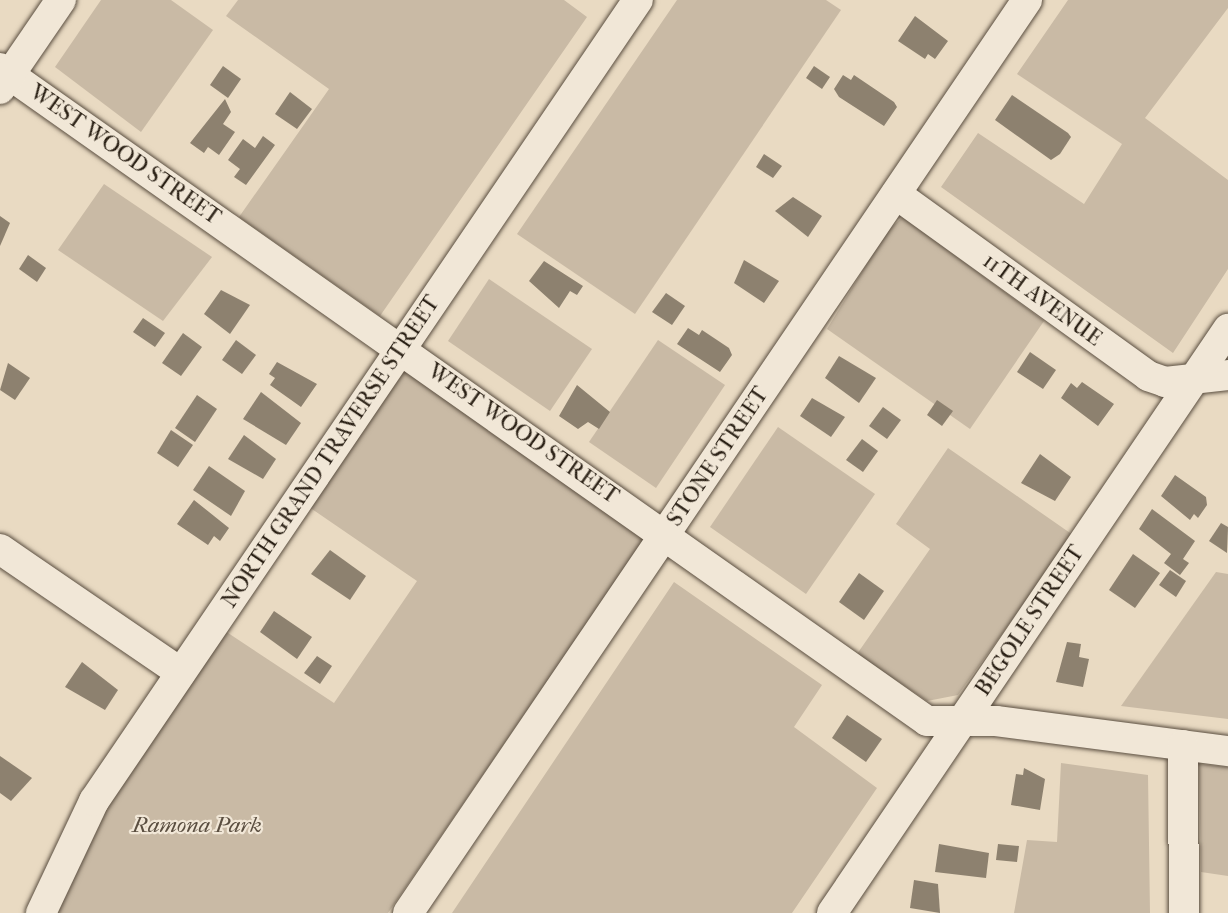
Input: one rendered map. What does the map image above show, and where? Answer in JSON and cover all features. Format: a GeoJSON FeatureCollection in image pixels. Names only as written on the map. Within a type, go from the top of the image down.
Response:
{"type":"FeatureCollection","features":[{"type":"Feature","properties":{"kind":"street"},"geometry":{"type":"LineString","coordinates":[[3,77],[61,0]]}},
{"type":"Feature","properties":{"kind":"street","name":"STONE STREET"},"geometry":{"type":"LineString","coordinates":[[408,913],[1027,0]]}},
{"type":"Feature","properties":{"kind":"street","name":"NORTH GRAND TRAVERSE STREET"},"geometry":{"type":"LineString","coordinates":[[41,913],[94,801],[633,2]]}},
{"type":"Feature","properties":{"kind":"street","name":"WEST WOOD STREET"},"geometry":{"type":"LineString","coordinates":[[3,77],[401,349],[922,718],[1228,751]]}},
{"type":"Feature","properties":{"kind":"street","name":"11TH AVENUE"},"geometry":{"type":"LineString","coordinates":[[896,194],[1148,376],[1165,382],[1228,375]]}},
{"type":"Feature","properties":{"kind":"street","name":"BEGOLE STREET"},"geometry":{"type":"LineString","coordinates":[[832,913],[1228,328]]}},
{"type":"Feature","properties":{"kind":"street"},"geometry":{"type":"LineString","coordinates":[[0,549],[181,673]]}},
{"type":"Feature","properties":{"kind":"street"},"geometry":{"type":"LineString","coordinates":[[1183,745],[1184,913]]}},
{"type":"Feature","properties":{"kind":"green space"},"geometry":{"type":"Polygon","coordinates":[[[101,0],[171,0],[213,30],[141,132],[55,67],[101,0]]]}},
{"type":"Feature","properties":{"kind":"green space"},"geometry":{"type":"Polygon","coordinates":[[[238,0],[564,0],[587,17],[380,316],[239,217],[329,89],[226,16],[238,0]]]}},
{"type":"Feature","properties":{"kind":"green space"},"geometry":{"type":"Polygon","coordinates":[[[677,0],[826,0],[841,10],[635,314],[517,234],[677,0]]]}},
{"type":"Feature","properties":{"kind":"green space"},"geometry":{"type":"Polygon","coordinates":[[[1068,0],[1228,0],[1228,8],[1145,118],[1228,180],[1228,269],[1173,353],[941,187],[978,133],[1084,204],[1122,144],[1017,74],[1068,0]]]}},
{"type":"Feature","properties":{"kind":"green space"},"geometry":{"type":"Polygon","coordinates":[[[104,184],[212,257],[163,321],[58,250],[104,184]]]}},
{"type":"Feature","properties":{"kind":"green space"},"geometry":{"type":"Polygon","coordinates":[[[903,217],[1044,321],[970,429],[827,329],[887,231],[903,217]]]}},
{"type":"Feature","properties":{"kind":"green space"},"geometry":{"type":"Polygon","coordinates":[[[489,279],[592,349],[550,411],[448,341],[489,279]]]}},
{"type":"Feature","properties":{"kind":"green space"},"geometry":{"type":"Polygon","coordinates":[[[658,340],[725,385],[656,488],[589,442],[658,340]]]}},
{"type":"Feature","properties":{"kind":"green space","name":"Ramona Park"},"geometry":{"type":"Polygon","coordinates":[[[406,369],[646,537],[388,913],[54,913],[89,830],[222,629],[334,703],[417,581],[309,507],[406,369]]]}},
{"type":"Feature","properties":{"kind":"green space"},"geometry":{"type":"Polygon","coordinates":[[[778,427],[875,494],[806,594],[710,527],[778,427]]]}},
{"type":"Feature","properties":{"kind":"green space"},"geometry":{"type":"Polygon","coordinates":[[[948,448],[1073,535],[958,695],[927,701],[857,654],[930,549],[896,524],[948,448]]]}},
{"type":"Feature","properties":{"kind":"green space"},"geometry":{"type":"Polygon","coordinates":[[[1216,572],[1228,574],[1228,719],[1121,706],[1216,572]]]}},
{"type":"Feature","properties":{"kind":"green space"},"geometry":{"type":"Polygon","coordinates":[[[674,582],[822,685],[794,727],[877,788],[792,913],[452,913],[674,582]]]}},
{"type":"Feature","properties":{"kind":"green space"},"geometry":{"type":"Polygon","coordinates":[[[1061,763],[1148,775],[1150,913],[1014,913],[1027,840],[1057,842],[1061,763]]]}},
{"type":"Feature","properties":{"kind":"green space"},"geometry":{"type":"Polygon","coordinates":[[[1199,764],[1228,767],[1228,876],[1201,872],[1199,764]]]}},
{"type":"Feature","properties":{"kind":"building"},"geometry":{"type":"Polygon","coordinates":[[[915,16],[948,41],[935,59],[928,54],[925,59],[898,41],[915,16]]]}},
{"type":"Feature","properties":{"kind":"building"},"geometry":{"type":"Polygon","coordinates":[[[223,66],[241,79],[228,98],[210,85],[223,66]]]}},
{"type":"Feature","properties":{"kind":"building"},"geometry":{"type":"Polygon","coordinates":[[[814,66],[830,77],[822,89],[806,78],[814,66]]]}},
{"type":"Feature","properties":{"kind":"building"},"geometry":{"type":"Polygon","coordinates":[[[843,75],[851,80],[854,75],[894,102],[897,107],[884,126],[839,97],[834,89],[843,75]]]}},
{"type":"Feature","properties":{"kind":"building"},"geometry":{"type":"Polygon","coordinates":[[[290,92],[312,109],[297,129],[275,114],[290,92]]]}},
{"type":"Feature","properties":{"kind":"building"},"geometry":{"type":"Polygon","coordinates":[[[1012,95],[1068,133],[1071,137],[1060,154],[1051,160],[995,120],[1012,95]]]}},
{"type":"Feature","properties":{"kind":"building"},"geometry":{"type":"Polygon","coordinates":[[[225,99],[231,112],[223,124],[235,132],[219,155],[208,147],[204,153],[190,143],[225,99]]]}},
{"type":"Feature","properties":{"kind":"building"},"geometry":{"type":"Polygon","coordinates":[[[263,136],[275,145],[246,185],[234,177],[240,169],[228,160],[243,139],[255,148],[263,136]]]}},
{"type":"Feature","properties":{"kind":"building"},"geometry":{"type":"Polygon","coordinates":[[[764,154],[782,166],[773,178],[756,167],[764,154]]]}},
{"type":"Feature","properties":{"kind":"building"},"geometry":{"type":"Polygon","coordinates":[[[793,197],[822,216],[808,237],[775,211],[793,197]]]}},
{"type":"Feature","properties":{"kind":"building"},"geometry":{"type":"Polygon","coordinates":[[[0,216],[10,223],[0,246],[0,216]]]}},
{"type":"Feature","properties":{"kind":"building"},"geometry":{"type":"Polygon","coordinates":[[[28,255],[46,268],[37,282],[19,269],[28,255]]]}},
{"type":"Feature","properties":{"kind":"building"},"geometry":{"type":"Polygon","coordinates":[[[744,260],[779,281],[764,303],[734,283],[744,260]]]}},
{"type":"Feature","properties":{"kind":"building"},"geometry":{"type":"Polygon","coordinates":[[[544,261],[583,286],[577,295],[570,291],[559,308],[529,281],[544,261]]]}},
{"type":"Feature","properties":{"kind":"building"},"geometry":{"type":"Polygon","coordinates":[[[221,290],[250,305],[230,334],[204,314],[221,290]]]}},
{"type":"Feature","properties":{"kind":"building"},"geometry":{"type":"Polygon","coordinates":[[[666,293],[685,306],[672,325],[652,312],[666,293]]]}},
{"type":"Feature","properties":{"kind":"building"},"geometry":{"type":"Polygon","coordinates":[[[143,318],[165,333],[155,347],[133,332],[143,318]]]}},
{"type":"Feature","properties":{"kind":"building"},"geometry":{"type":"Polygon","coordinates":[[[688,328],[699,335],[702,330],[729,348],[732,355],[720,372],[677,344],[688,328]]]}},
{"type":"Feature","properties":{"kind":"building"},"geometry":{"type":"Polygon","coordinates":[[[183,333],[202,347],[181,376],[162,363],[183,333]]]}},
{"type":"Feature","properties":{"kind":"building"},"geometry":{"type":"Polygon","coordinates":[[[236,340],[256,355],[242,374],[222,360],[236,340]]]}},
{"type":"Feature","properties":{"kind":"building"},"geometry":{"type":"Polygon","coordinates":[[[1030,352],[1056,370],[1043,389],[1017,372],[1030,352]]]}},
{"type":"Feature","properties":{"kind":"building"},"geometry":{"type":"Polygon","coordinates":[[[839,356],[876,378],[859,403],[825,378],[839,356]]]}},
{"type":"Feature","properties":{"kind":"building"},"geometry":{"type":"Polygon","coordinates":[[[277,362],[317,384],[301,407],[270,385],[275,378],[269,374],[277,362]]]}},
{"type":"Feature","properties":{"kind":"building"},"geometry":{"type":"Polygon","coordinates":[[[8,363],[30,378],[15,400],[0,390],[8,363]]]}},
{"type":"Feature","properties":{"kind":"building"},"geometry":{"type":"Polygon","coordinates":[[[1082,382],[1114,404],[1098,426],[1061,398],[1071,383],[1077,388],[1082,382]]]}},
{"type":"Feature","properties":{"kind":"building"},"geometry":{"type":"Polygon","coordinates":[[[577,385],[610,412],[599,429],[588,422],[578,429],[559,416],[577,385]]]}},
{"type":"Feature","properties":{"kind":"building"},"geometry":{"type":"Polygon","coordinates":[[[261,392],[301,423],[286,445],[243,419],[261,392]]]}},
{"type":"Feature","properties":{"kind":"building"},"geometry":{"type":"Polygon","coordinates":[[[197,395],[217,409],[195,442],[175,428],[197,395]]]}},
{"type":"Feature","properties":{"kind":"building"},"geometry":{"type":"Polygon","coordinates":[[[812,398],[845,417],[831,437],[800,416],[812,398]]]}},
{"type":"Feature","properties":{"kind":"building"},"geometry":{"type":"Polygon","coordinates":[[[937,400],[953,411],[942,426],[927,415],[937,400]]]}},
{"type":"Feature","properties":{"kind":"building"},"geometry":{"type":"Polygon","coordinates":[[[883,407],[901,420],[887,439],[869,426],[883,407]]]}},
{"type":"Feature","properties":{"kind":"building"},"geometry":{"type":"Polygon","coordinates":[[[171,430],[193,445],[178,467],[157,453],[171,430]]]}},
{"type":"Feature","properties":{"kind":"building"},"geometry":{"type":"Polygon","coordinates":[[[244,435],[276,459],[263,479],[228,459],[244,435]]]}},
{"type":"Feature","properties":{"kind":"building"},"geometry":{"type":"Polygon","coordinates":[[[862,439],[878,451],[863,472],[846,460],[862,439]]]}},
{"type":"Feature","properties":{"kind":"building"},"geometry":{"type":"Polygon","coordinates":[[[1040,454],[1071,477],[1055,501],[1021,483],[1040,454]]]}},
{"type":"Feature","properties":{"kind":"building"},"geometry":{"type":"Polygon","coordinates":[[[209,466],[245,491],[231,516],[193,490],[209,466]]]}},
{"type":"Feature","properties":{"kind":"building"},"geometry":{"type":"Polygon","coordinates":[[[1175,475],[1206,497],[1207,505],[1198,518],[1194,514],[1190,520],[1161,496],[1175,475]]]}},
{"type":"Feature","properties":{"kind":"building"},"geometry":{"type":"Polygon","coordinates":[[[194,500],[229,528],[220,541],[214,536],[208,545],[177,524],[194,500]]]}},
{"type":"Feature","properties":{"kind":"building"},"geometry":{"type":"Polygon","coordinates":[[[1152,509],[1195,541],[1183,559],[1189,563],[1180,575],[1164,563],[1171,554],[1139,529],[1152,509]]]}},
{"type":"Feature","properties":{"kind":"building"},"geometry":{"type":"Polygon","coordinates":[[[1221,523],[1228,527],[1227,553],[1209,541],[1221,523]]]}},
{"type":"Feature","properties":{"kind":"building"},"geometry":{"type":"Polygon","coordinates":[[[330,550],[366,576],[350,600],[311,574],[330,550]]]}},
{"type":"Feature","properties":{"kind":"building"},"geometry":{"type":"Polygon","coordinates":[[[1133,554],[1160,573],[1135,608],[1109,590],[1133,554]]]}},
{"type":"Feature","properties":{"kind":"building"},"geometry":{"type":"Polygon","coordinates":[[[1170,570],[1186,581],[1176,597],[1159,585],[1170,570]]]}},
{"type":"Feature","properties":{"kind":"building"},"geometry":{"type":"Polygon","coordinates":[[[859,573],[884,591],[864,620],[839,602],[859,573]]]}},
{"type":"Feature","properties":{"kind":"building"},"geometry":{"type":"Polygon","coordinates":[[[274,611],[312,637],[297,659],[260,632],[274,611]]]}},
{"type":"Feature","properties":{"kind":"building"},"geometry":{"type":"Polygon","coordinates":[[[1067,642],[1081,644],[1079,657],[1089,659],[1083,687],[1056,682],[1067,642]]]}},
{"type":"Feature","properties":{"kind":"building"},"geometry":{"type":"Polygon","coordinates":[[[317,656],[332,666],[320,684],[304,673],[317,656]]]}},
{"type":"Feature","properties":{"kind":"building"},"geometry":{"type":"Polygon","coordinates":[[[82,662],[118,690],[105,710],[65,687],[82,662]]]}},
{"type":"Feature","properties":{"kind":"building"},"geometry":{"type":"Polygon","coordinates":[[[847,715],[882,739],[866,762],[832,738],[847,715]]]}},
{"type":"Feature","properties":{"kind":"building"},"geometry":{"type":"Polygon","coordinates":[[[0,756],[32,778],[11,801],[0,793],[0,756]]]}},
{"type":"Feature","properties":{"kind":"building"},"geometry":{"type":"Polygon","coordinates":[[[1024,768],[1045,779],[1040,810],[1011,805],[1016,774],[1023,775],[1024,768]]]}},
{"type":"Feature","properties":{"kind":"building"},"geometry":{"type":"Polygon","coordinates":[[[939,844],[989,853],[986,878],[935,872],[939,844]]]}},
{"type":"Feature","properties":{"kind":"building"},"geometry":{"type":"Polygon","coordinates":[[[998,844],[1019,846],[1017,862],[996,860],[998,844]]]}},
{"type":"Feature","properties":{"kind":"building"},"geometry":{"type":"Polygon","coordinates":[[[914,880],[938,884],[940,913],[910,908],[914,880]]]}}]}
